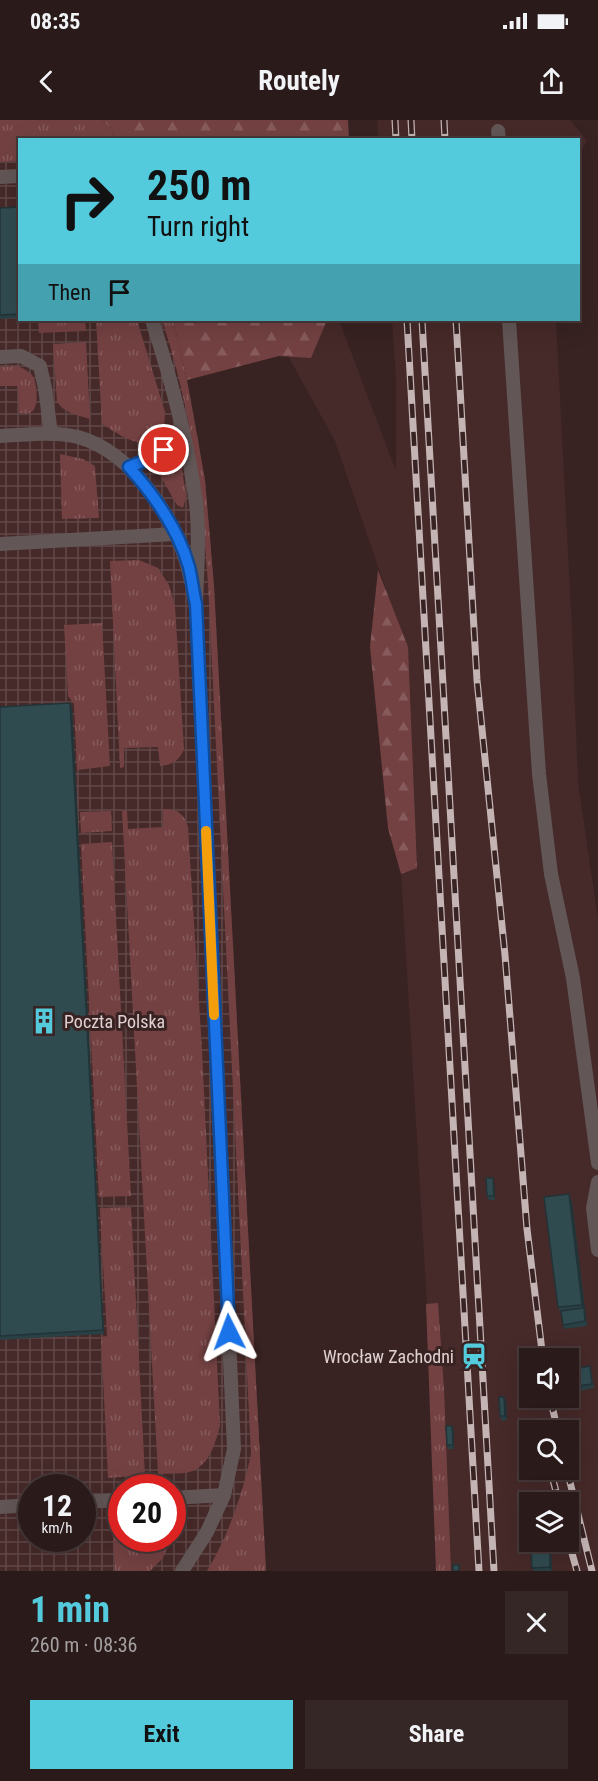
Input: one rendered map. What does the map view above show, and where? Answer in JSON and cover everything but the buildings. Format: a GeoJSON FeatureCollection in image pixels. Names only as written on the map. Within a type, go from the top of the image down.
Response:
{"type":"FeatureCollection","features":[{"type":"Feature","properties":{"kind":"lane"},"geometry":{"type":"LineString","coordinates":[[0,177],[18,176]]}},
{"type":"Feature","properties":{"kind":"lane"},"geometry":{"type":"LineString","coordinates":[[152,321],[172,383],[196,504],[198,553],[196,604],[234,1449],[224,1495],[207,1532],[182,1571]]}},
{"type":"Feature","properties":{"kind":"lane"},"geometry":{"type":"LineString","coordinates":[[509,321],[539,774],[551,874],[573,978],[598,1163]]}},
{"type":"Feature","properties":{"kind":"lane"},"geometry":{"type":"LineString","coordinates":[[0,357],[21,356],[40,366],[51,434]]}},
{"type":"Feature","properties":{"kind":"lane"},"geometry":{"type":"LineString","coordinates":[[129,467],[164,450],[183,431]]}},
{"type":"Feature","properties":{"kind":"lane"},"geometry":{"type":"LineString","coordinates":[[0,436],[51,434],[75,436],[97,444],[129,467],[145,484],[175,534],[188,565],[196,604]]}},
{"type":"Feature","properties":{"kind":"lane"},"geometry":{"type":"LineString","coordinates":[[0,544],[175,534]]}},
{"type":"Feature","properties":{"kind":"lane"},"geometry":{"type":"LineString","coordinates":[[598,1182],[593,1208],[598,1250]]}},
{"type":"Feature","properties":{"kind":"lane"},"geometry":{"type":"LineString","coordinates":[[186,1497],[224,1495]]}},
{"type":"Feature","properties":{"kind":"lane"},"geometry":{"type":"LineString","coordinates":[[0,1507],[18,1506]]}},
{"type":"Feature","properties":{"kind":"shaded area","name":"Poczta Polska"},"geometry":{"type":"Polygon","coordinates":[[[0,120],[102,120],[114,138],[18,138],[18,321],[173,321],[193,410],[205,480],[214,586],[266,1571],[0,1571],[0,120]]]}},
{"type":"Feature","properties":{"kind":"shaded area"},"geometry":{"type":"Polygon","coordinates":[[[377,120],[570,120],[587,141],[580,152],[580,138],[378,138],[377,120]]]}},
{"type":"Feature","properties":{"kind":"shaded area"},"geometry":{"type":"Polygon","coordinates":[[[269,321],[339,321],[396,471],[396,378],[392,321],[556,321],[578,782],[598,919],[598,1571],[443,1571],[401,874],[397,622],[335,441],[269,321]]]}},
{"type":"Feature","properties":{"kind":"green space"},"geometry":{"type":"Polygon","coordinates":[[[0,120],[102,120],[111,128],[115,138],[18,138],[18,161],[0,162],[0,120]]]}},
{"type":"Feature","properties":{"kind":"green space"},"geometry":{"type":"Polygon","coordinates":[[[102,120],[348,120],[349,138],[115,138],[111,128],[102,120]]]}},
{"type":"Feature","properties":{"kind":"green space"},"geometry":{"type":"Polygon","coordinates":[[[38,321],[85,321],[86,331],[39,333],[38,321]]]}},
{"type":"Feature","properties":{"kind":"green space"},"geometry":{"type":"Polygon","coordinates":[[[96,321],[137,321],[165,412],[164,431],[149,442],[141,442],[125,438],[102,424],[96,321]]]}},
{"type":"Feature","properties":{"kind":"green space"},"geometry":{"type":"Polygon","coordinates":[[[162,321],[173,321],[187,380],[205,480],[214,586],[266,1571],[207,1571],[234,1514],[251,1454],[208,583],[193,450],[172,353],[162,321]]]}},
{"type":"Feature","properties":{"kind":"green space"},"geometry":{"type":"Polygon","coordinates":[[[173,321],[327,321],[311,358],[279,356],[187,380],[173,321]]]}},
{"type":"Feature","properties":{"kind":"green space"},"geometry":{"type":"Polygon","coordinates":[[[86,342],[90,419],[68,412],[57,402],[53,344],[86,342]]]}},
{"type":"Feature","properties":{"kind":"green space"},"geometry":{"type":"Polygon","coordinates":[[[18,366],[31,374],[35,382],[37,392],[35,408],[28,413],[19,413],[18,386],[0,386],[0,367],[18,366]]]}},
{"type":"Feature","properties":{"kind":"green space"},"geometry":{"type":"Polygon","coordinates":[[[178,453],[186,497],[183,508],[177,505],[155,467],[178,453]]]}},
{"type":"Feature","properties":{"kind":"green space"},"geometry":{"type":"Polygon","coordinates":[[[60,454],[83,459],[95,466],[99,518],[62,519],[60,454]]]}},
{"type":"Feature","properties":{"kind":"green space"},"geometry":{"type":"Polygon","coordinates":[[[139,560],[158,568],[169,585],[175,606],[184,749],[175,762],[160,766],[158,747],[124,748],[124,767],[120,768],[110,561],[139,560]]]}},
{"type":"Feature","properties":{"kind":"green space"},"geometry":{"type":"Polygon","coordinates":[[[378,570],[408,647],[417,868],[401,874],[388,828],[370,647],[378,570]]]}},
{"type":"Feature","properties":{"kind":"green space"},"geometry":{"type":"Polygon","coordinates":[[[102,623],[110,766],[77,770],[74,704],[68,696],[64,625],[102,623]]]}},
{"type":"Feature","properties":{"kind":"green space"},"geometry":{"type":"Polygon","coordinates":[[[163,809],[172,809],[179,812],[188,827],[202,1050],[220,1426],[211,1452],[198,1468],[184,1473],[158,1474],[122,811],[127,810],[128,829],[163,827],[163,809]]]}},
{"type":"Feature","properties":{"kind":"green space"},"geometry":{"type":"Polygon","coordinates":[[[111,811],[112,831],[81,833],[80,812],[111,811]]]}},
{"type":"Feature","properties":{"kind":"green space"},"geometry":{"type":"Polygon","coordinates":[[[112,842],[131,1196],[99,1197],[81,844],[112,842]]]}},
{"type":"Feature","properties":{"kind":"green space"},"geometry":{"type":"Polygon","coordinates":[[[131,1207],[145,1474],[108,1474],[108,1478],[101,1337],[107,1336],[100,1208],[131,1207]]]}},
{"type":"Feature","properties":{"kind":"green space"},"geometry":{"type":"Polygon","coordinates":[[[438,1303],[444,1389],[451,1571],[436,1571],[426,1304],[438,1303]]]}},
{"type":"Feature","properties":{"kind":"green space"},"geometry":{"type":"Polygon","coordinates":[[[114,1552],[166,1552],[163,1558],[150,1571],[115,1571],[114,1552]]]}},
{"type":"Feature","properties":{"kind":"railway"},"geometry":{"type":"LineString","coordinates":[[395,120],[396,138]]}},
{"type":"Feature","properties":{"kind":"railway"},"geometry":{"type":"LineString","coordinates":[[411,120],[412,138]]}},
{"type":"Feature","properties":{"kind":"railway"},"geometry":{"type":"LineString","coordinates":[[444,120],[445,138]]}},
{"type":"Feature","properties":{"kind":"railway"},"geometry":{"type":"LineString","coordinates":[[407,321],[479,1571]]}},
{"type":"Feature","properties":{"kind":"railway"},"geometry":{"type":"LineString","coordinates":[[422,321],[494,1571]]}},
{"type":"Feature","properties":{"kind":"railway"},"geometry":{"type":"LineString","coordinates":[[456,321],[477,680],[505,955],[527,1229],[542,1348]]}},
{"type":"Feature","properties":{"kind":"railway"},"geometry":{"type":"LineString","coordinates":[[552,1408],[555,1420]]}},
{"type":"Feature","properties":{"kind":"railway"},"geometry":{"type":"LineString","coordinates":[[553,1480],[556,1492]]}},
{"type":"Feature","properties":{"kind":"railway"},"geometry":{"type":"LineString","coordinates":[[569,1480],[592,1571]]}},
{"type":"Feature","properties":{"kind":"railway"},"geometry":{"type":"LineString","coordinates":[[572,1552],[577,1571]]}},
{"type":"Feature","properties":{"kind":"slow traffic"},"geometry":{"type":"LineString","coordinates":[[206,831],[214,1015]]}},
{"type":"Feature","properties":{"kind":"place","name":"Poczta Polska"},"geometry":{"type":"Point","coordinates":[44,1021]}},
{"type":"Feature","properties":{"kind":"place","name":"Wrocław Zachodni"},"geometry":{"type":"Point","coordinates":[474,1356]}},
{"type":"Feature","properties":{"kind":"route"},"geometry":{"type":"LineString","coordinates":[[164,450],[129,467],[145,484],[175,534],[188,565],[196,604],[229,1332]]}}]}
